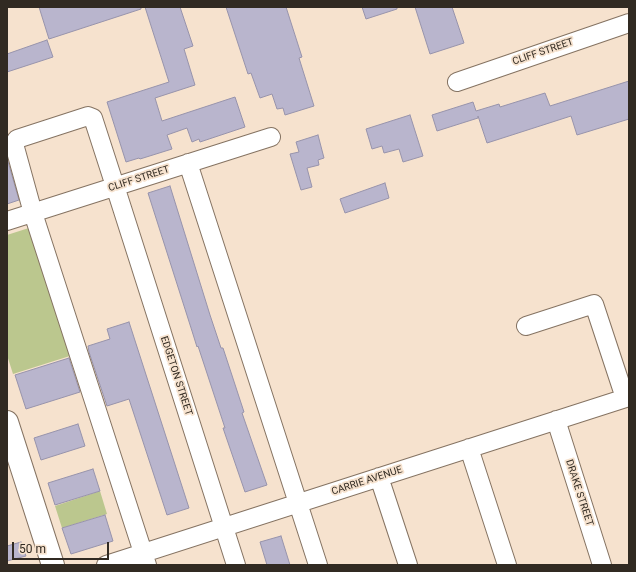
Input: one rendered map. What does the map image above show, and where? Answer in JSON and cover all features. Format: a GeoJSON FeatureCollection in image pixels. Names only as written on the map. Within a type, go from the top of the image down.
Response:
{"type":"FeatureCollection","features":[{"type":"Feature","properties":{"kind":"main road"},"geometry":{"type":"LineString","coordinates":[[7,422],[53,565]]}},
{"type":"Feature","properties":{"kind":"street","name":"CLIFF STREET"},"geometry":{"type":"LineString","coordinates":[[457,82],[629,23]]}},
{"type":"Feature","properties":{"kind":"street","name":"EDGETON STREET"},"geometry":{"type":"LineString","coordinates":[[33,213],[14,144],[17,139],[88,116],[93,118],[236,565]]}},
{"type":"Feature","properties":{"kind":"street","name":"CLIFF STREET"},"geometry":{"type":"LineString","coordinates":[[7,221],[271,137]]}},
{"type":"Feature","properties":{"kind":"street"},"geometry":{"type":"LineString","coordinates":[[188,163],[318,565]]}},
{"type":"Feature","properties":{"kind":"street"},"geometry":{"type":"LineString","coordinates":[[33,213],[145,559]]}},
{"type":"Feature","properties":{"kind":"street"},"geometry":{"type":"LineString","coordinates":[[526,326],[594,304],[627,398]]}},
{"type":"Feature","properties":{"kind":"street","name":"CARRIE AVENUE"},"geometry":{"type":"LineString","coordinates":[[106,565],[145,559],[224,527],[627,398]]}},
{"type":"Feature","properties":{"kind":"street","name":"DRAKE STREET"},"geometry":{"type":"LineString","coordinates":[[556,420],[602,565]]}},
{"type":"Feature","properties":{"kind":"street"},"geometry":{"type":"LineString","coordinates":[[469,448],[507,565]]}},
{"type":"Feature","properties":{"kind":"street"},"geometry":{"type":"LineString","coordinates":[[379,477],[408,565]]}},
{"type":"Feature","properties":{"kind":"green space"},"geometry":{"type":"Polygon","coordinates":[[[32,227],[73,355],[13,374],[7,355],[7,235],[32,227]]]}},
{"type":"Feature","properties":{"kind":"green space"},"geometry":{"type":"Polygon","coordinates":[[[100,491],[107,514],[62,528],[55,506],[100,491]]]}},
{"type":"Feature","properties":{"kind":"building"},"geometry":{"type":"Polygon","coordinates":[[[39,7],[141,7],[141,9],[49,39],[39,7]]]}},
{"type":"Feature","properties":{"kind":"building"},"geometry":{"type":"Polygon","coordinates":[[[145,7],[180,7],[193,46],[184,49],[195,85],[155,98],[162,121],[235,97],[245,127],[200,142],[199,139],[192,142],[187,128],[167,135],[172,149],[126,162],[107,102],[169,82],[145,7]]]}},
{"type":"Feature","properties":{"kind":"building"},"geometry":{"type":"Polygon","coordinates":[[[226,7],[286,7],[302,57],[299,58],[314,106],[285,115],[283,108],[277,109],[272,94],[260,98],[251,73],[248,74],[226,7]]]}},
{"type":"Feature","properties":{"kind":"building"},"geometry":{"type":"Polygon","coordinates":[[[362,7],[397,7],[397,9],[366,19],[362,7]]]}},
{"type":"Feature","properties":{"kind":"building"},"geometry":{"type":"Polygon","coordinates":[[[415,7],[452,7],[464,43],[430,54],[415,7]]]}},
{"type":"Feature","properties":{"kind":"building"},"geometry":{"type":"Polygon","coordinates":[[[47,40],[53,57],[7,72],[7,54],[47,40]]]}},
{"type":"Feature","properties":{"kind":"building"},"geometry":{"type":"Polygon","coordinates":[[[629,81],[629,119],[577,135],[571,116],[487,143],[478,116],[478,118],[437,131],[432,115],[473,102],[476,111],[499,104],[500,107],[545,93],[550,106],[629,81]]]}},
{"type":"Feature","properties":{"kind":"building"},"geometry":{"type":"Polygon","coordinates":[[[410,115],[423,156],[403,162],[399,149],[384,153],[382,146],[372,149],[366,129],[410,115]]]}},
{"type":"Feature","properties":{"kind":"building"},"geometry":{"type":"Polygon","coordinates":[[[318,135],[324,158],[318,160],[319,165],[307,168],[312,187],[301,190],[290,154],[299,152],[296,142],[318,135]]]}},
{"type":"Feature","properties":{"kind":"building"},"geometry":{"type":"Polygon","coordinates":[[[7,158],[19,200],[7,204],[7,158]]]}},
{"type":"Feature","properties":{"kind":"building"},"geometry":{"type":"Polygon","coordinates":[[[385,183],[389,198],[345,213],[340,199],[385,183]]]}},
{"type":"Feature","properties":{"kind":"building"},"geometry":{"type":"Polygon","coordinates":[[[170,186],[210,315],[221,348],[223,348],[244,412],[242,413],[267,485],[245,492],[148,193],[170,186]]]}},
{"type":"Feature","properties":{"kind":"building"},"geometry":{"type":"Polygon","coordinates":[[[129,322],[189,508],[167,515],[129,399],[107,406],[89,352],[88,346],[110,339],[107,329],[129,322]]]}},
{"type":"Feature","properties":{"kind":"building"},"geometry":{"type":"Polygon","coordinates":[[[69,358],[80,392],[26,409],[15,375],[69,358]]]}},
{"type":"Feature","properties":{"kind":"building"},"geometry":{"type":"Polygon","coordinates":[[[78,424],[85,446],[41,460],[34,438],[78,424]]]}},
{"type":"Feature","properties":{"kind":"building"},"geometry":{"type":"Polygon","coordinates":[[[93,469],[100,491],[55,505],[48,483],[93,469]]]}},
{"type":"Feature","properties":{"kind":"building"},"geometry":{"type":"Polygon","coordinates":[[[105,515],[113,541],[71,554],[62,528],[105,515]]]}},
{"type":"Feature","properties":{"kind":"building"},"geometry":{"type":"Polygon","coordinates":[[[281,536],[290,565],[267,565],[260,542],[281,536]]]}},
{"type":"Feature","properties":{"kind":"building"},"geometry":{"type":"Polygon","coordinates":[[[21,542],[26,556],[7,561],[7,546],[21,542]]]}}]}
